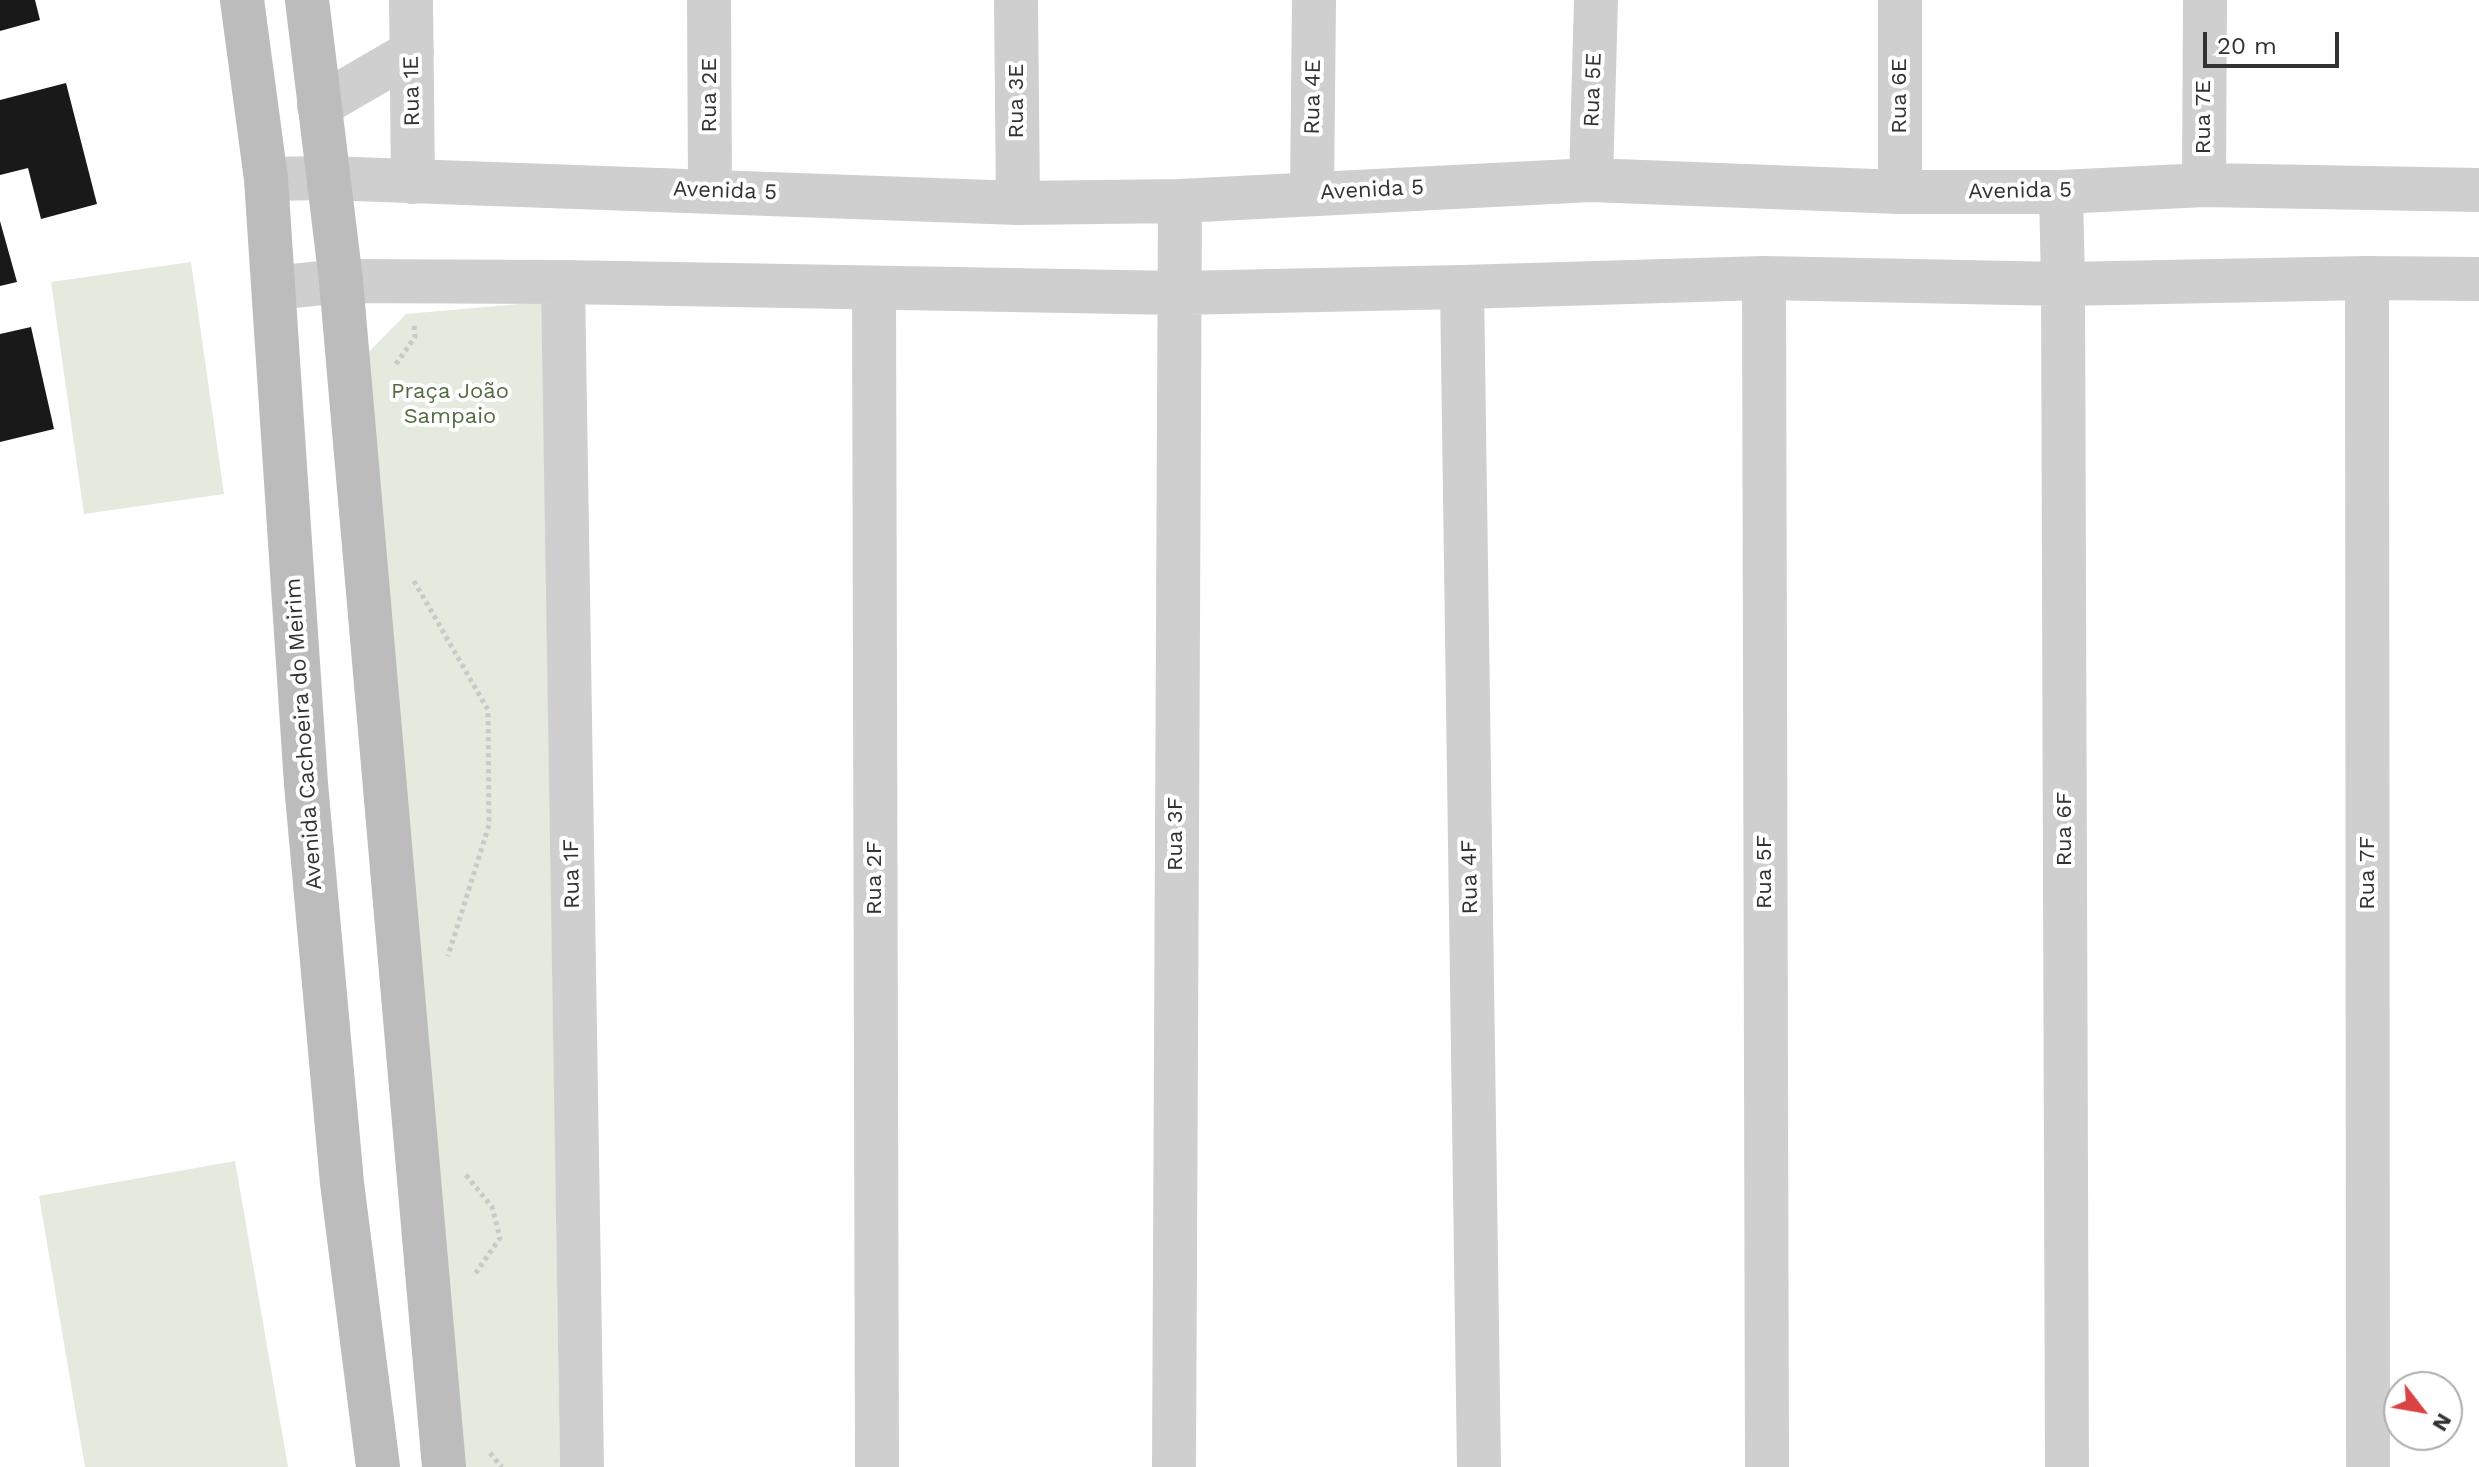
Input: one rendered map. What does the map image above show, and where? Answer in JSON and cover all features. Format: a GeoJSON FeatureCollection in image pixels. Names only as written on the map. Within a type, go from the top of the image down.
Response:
{"type":"FeatureCollection","features":[{"type":"Feature","properties":{"kind":"street","name":"Avenida Cachoeira do Meirim"},"geometry":{"type":"LineString","coordinates":[[242,0],[266,179],[307,800],[342,1183],[378,1467]]}},
{"type":"Feature","properties":{"kind":"street"},"geometry":{"type":"LineString","coordinates":[[307,0],[341,281],[444,1467]]}},
{"type":"Feature","properties":{"kind":"street","name":"Rua 1E"},"geometry":{"type":"LineString","coordinates":[[411,0],[413,182]]}},
{"type":"Feature","properties":{"kind":"street","name":"Rua 2E"},"geometry":{"type":"LineString","coordinates":[[709,0],[710,190]]}},
{"type":"Feature","properties":{"kind":"street","name":"Rua 3E"},"geometry":{"type":"LineString","coordinates":[[1016,0],[1018,203]]}},
{"type":"Feature","properties":{"kind":"street","name":"Rua 4E"},"geometry":{"type":"LineString","coordinates":[[1312,193],[1314,0]]}},
{"type":"Feature","properties":{"kind":"street","name":"Rua 5E"},"geometry":{"type":"LineString","coordinates":[[1591,180],[1596,0]]}},
{"type":"Feature","properties":{"kind":"street","name":"Rua 6E"},"geometry":{"type":"LineString","coordinates":[[1900,0],[1900,192]]}},
{"type":"Feature","properties":{"kind":"street","name":"Rua 7E"},"geometry":{"type":"LineString","coordinates":[[2204,185],[2205,0]]}},
{"type":"Feature","properties":{"kind":"street"},"geometry":{"type":"LineString","coordinates":[[319,106],[412,52]]}},
{"type":"Feature","properties":{"kind":"street","name":"Avenida 5"},"geometry":{"type":"LineString","coordinates":[[266,179],[327,178],[710,190],[1018,203],[1180,201],[1591,180],[1900,192],[2061,192],[2204,185],[2479,190]]}},
{"type":"Feature","properties":{"kind":"street","name":"Rua 6F"},"geometry":{"type":"LineString","coordinates":[[2061,192],[2067,1467]]}},
{"type":"Feature","properties":{"kind":"street","name":"Rua 3F"},"geometry":{"type":"LineString","coordinates":[[1174,1467],[1180,201]]}},
{"type":"Feature","properties":{"kind":"street"},"geometry":{"type":"LineString","coordinates":[[274,288],[341,281],[410,281],[1178,293],[1764,278],[2063,284],[2479,279]]}},
{"type":"Feature","properties":{"kind":"street","name":"Rua 5F"},"geometry":{"type":"LineString","coordinates":[[1764,278],[1767,1467]]}},
{"type":"Feature","properties":{"kind":"street","name":"Rua 7F"},"geometry":{"type":"LineString","coordinates":[[2367,278],[2368,1467]]}},
{"type":"Feature","properties":{"kind":"street","name":"Rua 1F"},"geometry":{"type":"LineString","coordinates":[[563,282],[582,1467]]}},
{"type":"Feature","properties":{"kind":"street","name":"Rua 4F"},"geometry":{"type":"LineString","coordinates":[[1462,287],[1479,1467]]}},
{"type":"Feature","properties":{"kind":"street","name":"Rua 2F"},"geometry":{"type":"LineString","coordinates":[[874,288],[877,1467]]}},
{"type":"Feature","properties":{"kind":"path"},"geometry":{"type":"LineString","coordinates":[[392,369],[415,337],[410,281]]}},
{"type":"Feature","properties":{"kind":"path"},"geometry":{"type":"LineString","coordinates":[[413,579],[488,710],[489,825],[445,963]]}},
{"type":"Feature","properties":{"kind":"path"},"geometry":{"type":"LineString","coordinates":[[458,1165],[492,1207],[500,1238],[471,1279]]}},
{"type":"Feature","properties":{"kind":"path"},"geometry":{"type":"LineString","coordinates":[[483,1445],[502,1467]]}},
{"type":"Feature","properties":{"kind":"green space"},"geometry":{"type":"Polygon","coordinates":[[[191,262],[224,494],[84,514],[51,282],[191,262]]]}},
{"type":"Feature","properties":{"kind":"green space","name":"Praça João Sampaio"},"geometry":{"type":"Polygon","coordinates":[[[542,302],[560,1467],[448,1467],[353,368],[406,314],[542,302]]]}},
{"type":"Feature","properties":{"kind":"green space"},"geometry":{"type":"Polygon","coordinates":[[[235,1161],[288,1467],[85,1467],[39,1196],[235,1161]]]}},
{"type":"Feature","properties":{"kind":"building"},"geometry":{"type":"Polygon","coordinates":[[[0,0],[35,0],[40,20],[0,31],[0,0]]]}},
{"type":"Feature","properties":{"kind":"building"},"geometry":{"type":"Polygon","coordinates":[[[66,83],[97,204],[41,219],[28,168],[0,175],[0,100],[66,83]]]}},
{"type":"Feature","properties":{"kind":"building"},"geometry":{"type":"Polygon","coordinates":[[[0,221],[17,282],[0,286],[0,221]]]}},
{"type":"Feature","properties":{"kind":"building"},"geometry":{"type":"Polygon","coordinates":[[[31,327],[54,429],[0,442],[0,334],[31,327]]]}}]}
